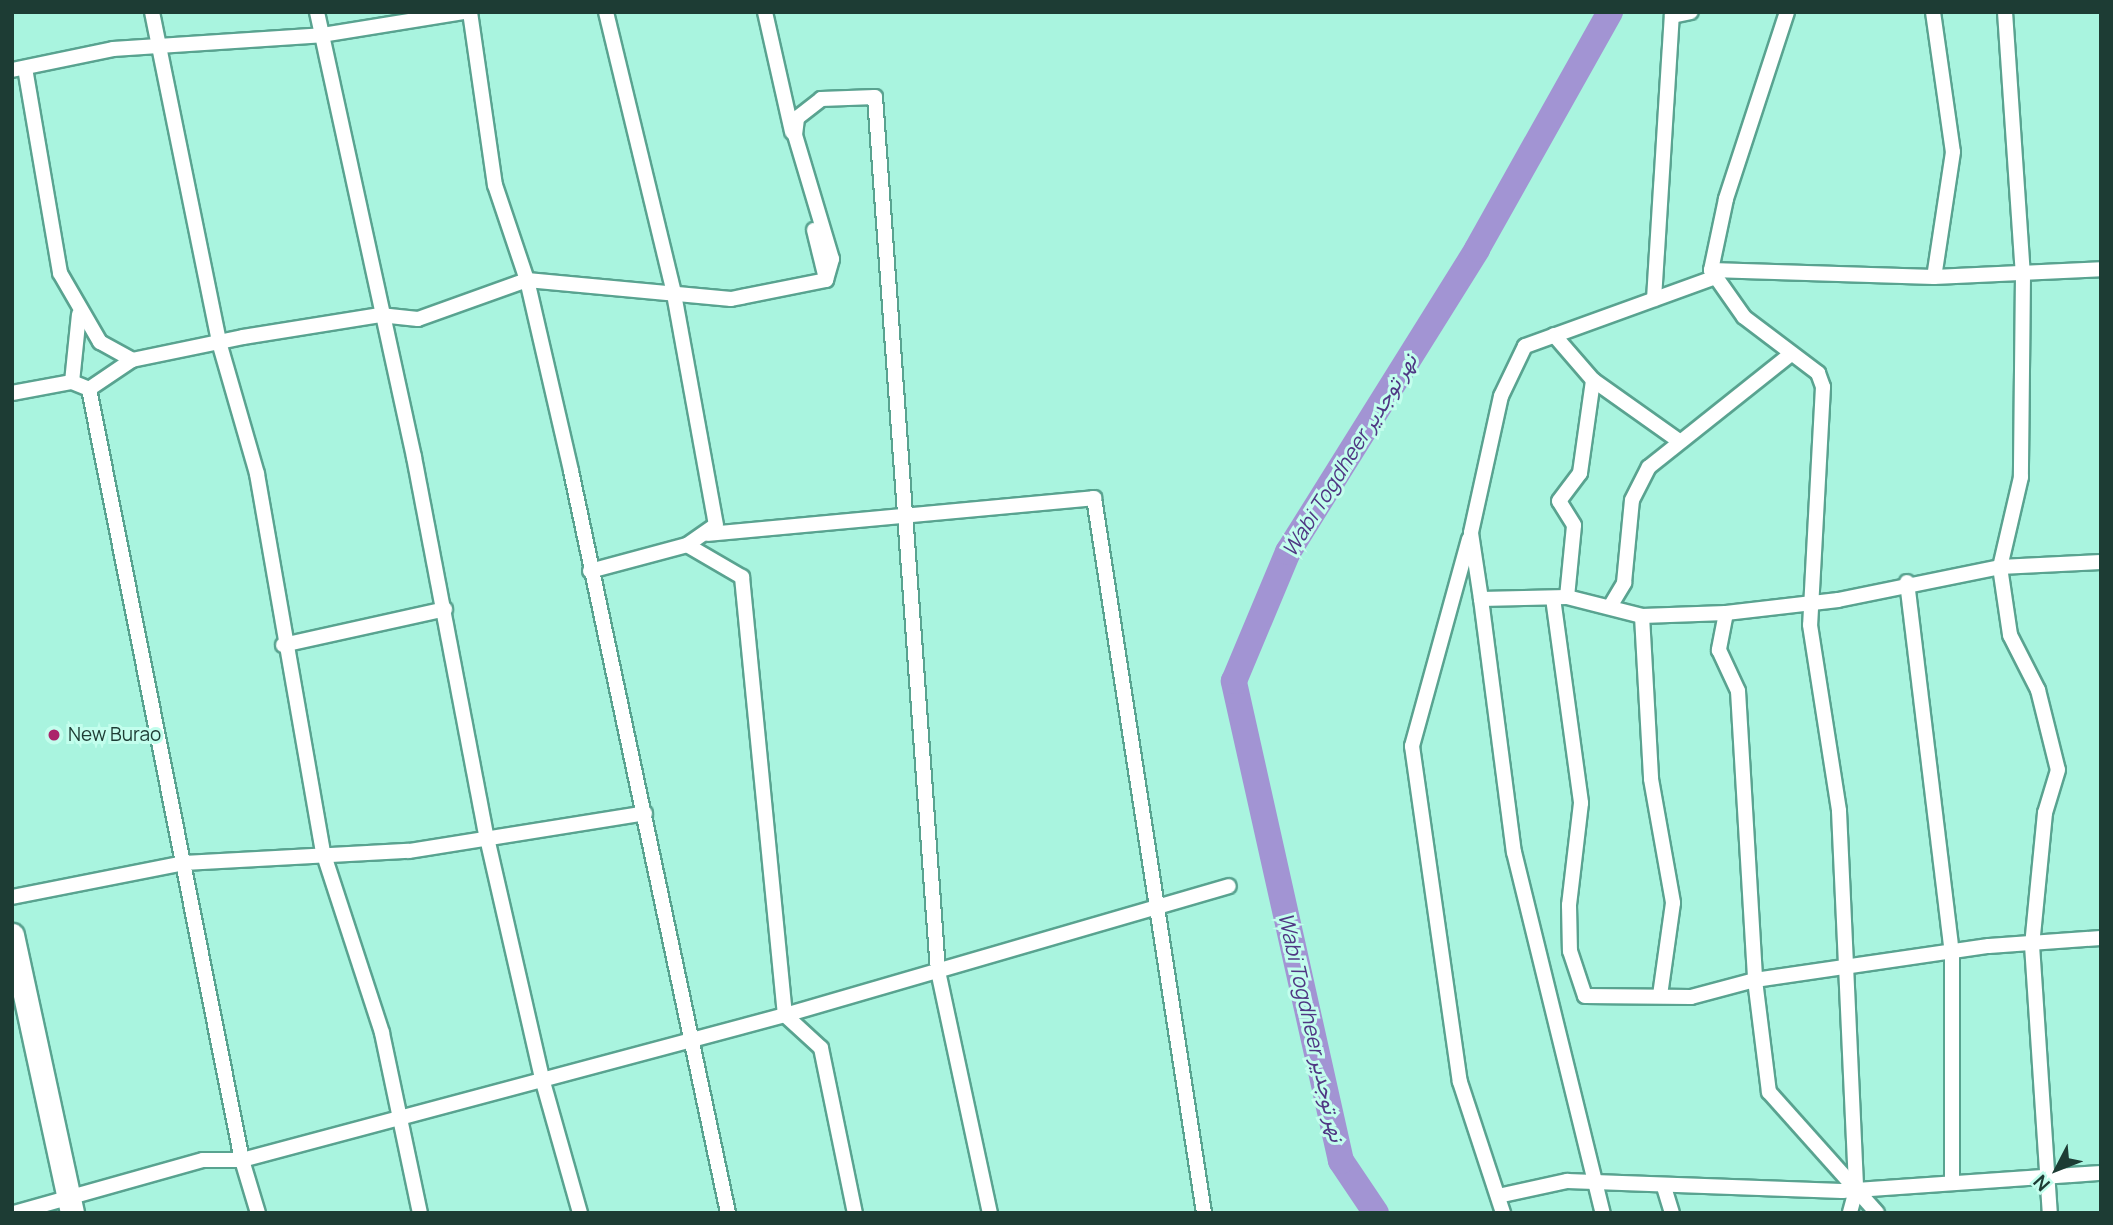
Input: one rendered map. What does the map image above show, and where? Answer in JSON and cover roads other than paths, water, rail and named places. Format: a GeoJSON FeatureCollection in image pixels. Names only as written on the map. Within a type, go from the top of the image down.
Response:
{"type":"FeatureCollection","features":[{"type":"Feature","properties":{"kind":"highway"},"geometry":{"type":"LineString","coordinates":[[12,934],[71,1205]]}},
{"type":"Feature","properties":{"kind":"street"},"geometry":{"type":"LineString","coordinates":[[152,12],[219,342],[257,474],[283,645],[323,852],[382,1033],[420,1213]]}},
{"type":"Feature","properties":{"kind":"street"},"geometry":{"type":"LineString","coordinates":[[317,12],[445,609],[487,838],[542,1082],[580,1213]]}},
{"type":"Feature","properties":{"kind":"street"},"geometry":{"type":"LineString","coordinates":[[132,360],[100,342],[79,314],[55,254],[16,67],[113,49],[322,35],[464,12]]}},
{"type":"Feature","properties":{"kind":"street"},"geometry":{"type":"LineString","coordinates":[[470,12],[495,185],[527,280],[645,813],[728,1213]]}},
{"type":"Feature","properties":{"kind":"street"},"geometry":{"type":"LineString","coordinates":[[590,570],[687,545],[708,534],[716,525],[674,293],[606,12]]}},
{"type":"Feature","properties":{"kind":"street"},"geometry":{"type":"LineString","coordinates":[[765,12],[826,280]]}},
{"type":"Feature","properties":{"kind":"street"},"geometry":{"type":"LineString","coordinates":[[1654,299],[1668,14],[1691,12]]}},
{"type":"Feature","properties":{"kind":"street"},"geometry":{"type":"LineString","coordinates":[[1787,12],[1726,199],[1712,274],[1744,317],[1790,355],[1818,373],[1823,387],[1810,625],[1839,811],[1843,971],[1856,1190],[1850,1213]]}},
{"type":"Feature","properties":{"kind":"street"},"geometry":{"type":"LineString","coordinates":[[1933,12],[1953,152],[1934,277]]}},
{"type":"Feature","properties":{"kind":"street"},"geometry":{"type":"LineString","coordinates":[[2005,12],[2023,275],[2021,477],[2000,567],[2010,635],[2038,690],[2058,770],[2045,813],[2032,945],[2050,1213]]}},
{"type":"Feature","properties":{"kind":"street"},"geometry":{"type":"LineString","coordinates":[[826,280],[832,260],[795,135],[797,118],[821,99],[874,97],[937,971],[990,1213]]}},
{"type":"Feature","properties":{"kind":"street"},"geometry":{"type":"LineString","coordinates":[[1503,1213],[1460,1082],[1412,746],[1471,533],[1501,397],[1525,346],[1654,299],[1712,274],[1934,277],[2023,275],[2101,269]]}},
{"type":"Feature","properties":{"kind":"street"},"geometry":{"type":"LineString","coordinates":[[89,389],[132,360],[219,342],[380,315],[418,319],[527,280],[731,299],[826,280]]}},
{"type":"Feature","properties":{"kind":"street"},"geometry":{"type":"LineString","coordinates":[[72,383],[79,314]]}},
{"type":"Feature","properties":{"kind":"street"},"geometry":{"type":"LineString","coordinates":[[1554,335],[1593,380],[1679,441]]}},
{"type":"Feature","properties":{"kind":"street"},"geometry":{"type":"LineString","coordinates":[[1611,605],[1624,583],[1632,499],[1649,467],[1790,355]]}},
{"type":"Feature","properties":{"kind":"street"},"geometry":{"type":"LineString","coordinates":[[1593,380],[1580,473],[1559,501],[1574,525],[1560,598],[1581,803],[1569,905],[1575,979],[1585,996],[1602,1000],[1708,995],[1755,980],[1843,971],[1951,953],[2101,938]]}},
{"type":"Feature","properties":{"kind":"street"},"geometry":{"type":"LineString","coordinates":[[12,393],[72,383],[89,389]]}},
{"type":"Feature","properties":{"kind":"street"},"geometry":{"type":"LineString","coordinates":[[89,389],[242,1160],[258,1213]]}},
{"type":"Feature","properties":{"kind":"street"},"geometry":{"type":"LineString","coordinates":[[708,534],[1094,498],[1204,1213]]}},
{"type":"Feature","properties":{"kind":"street"},"geometry":{"type":"LineString","coordinates":[[1471,533],[1514,852],[1569,1055],[1591,1181],[1603,1213]]}},
{"type":"Feature","properties":{"kind":"street"},"geometry":{"type":"LineString","coordinates":[[687,545],[742,577],[785,1015],[821,1048],[855,1213]]}},
{"type":"Feature","properties":{"kind":"street"},"geometry":{"type":"LineString","coordinates":[[1481,599],[1560,598],[1611,605],[1642,616],[1726,613],[1812,604],[1907,582],[2000,567],[2101,562]]}},
{"type":"Feature","properties":{"kind":"street"},"geometry":{"type":"LineString","coordinates":[[1907,582],[1951,953],[1952,1183]]}},
{"type":"Feature","properties":{"kind":"street"},"geometry":{"type":"LineString","coordinates":[[283,645],[445,609]]}},
{"type":"Feature","properties":{"kind":"street"},"geometry":{"type":"LineString","coordinates":[[1726,613],[1719,650],[1738,691],[1755,980],[1769,1092],[1877,1213]]}},
{"type":"Feature","properties":{"kind":"street"},"geometry":{"type":"LineString","coordinates":[[1642,616],[1651,779],[1673,903],[1660,996]]}},
{"type":"Feature","properties":{"kind":"street"},"geometry":{"type":"LineString","coordinates":[[12,897],[184,863],[323,852],[409,851],[645,813]]}},
{"type":"Feature","properties":{"kind":"street"},"geometry":{"type":"LineString","coordinates":[[14,1213],[71,1205],[203,1160],[242,1160],[542,1082],[785,1015],[1229,886]]}},
{"type":"Feature","properties":{"kind":"street"},"geometry":{"type":"LineString","coordinates":[[1498,1196],[1591,1181],[1664,1187],[1856,1190],[2101,1173]]}},
{"type":"Feature","properties":{"kind":"street"},"geometry":{"type":"LineString","coordinates":[[1664,1187],[1672,1213]]}},
{"type":"Feature","properties":{"kind":"waterway","name":"Wabi Togdheer نهر توجدير"},"geometry":{"type":"LineString","coordinates":[[1376,1213],[1341,1161],[1234,681],[1288,552],[1477,249],[1610,12]]}},
{"type":"Feature","properties":{"kind":"place","name":"New Burao"},"geometry":{"type":"Point","coordinates":[54,735]}}]}
